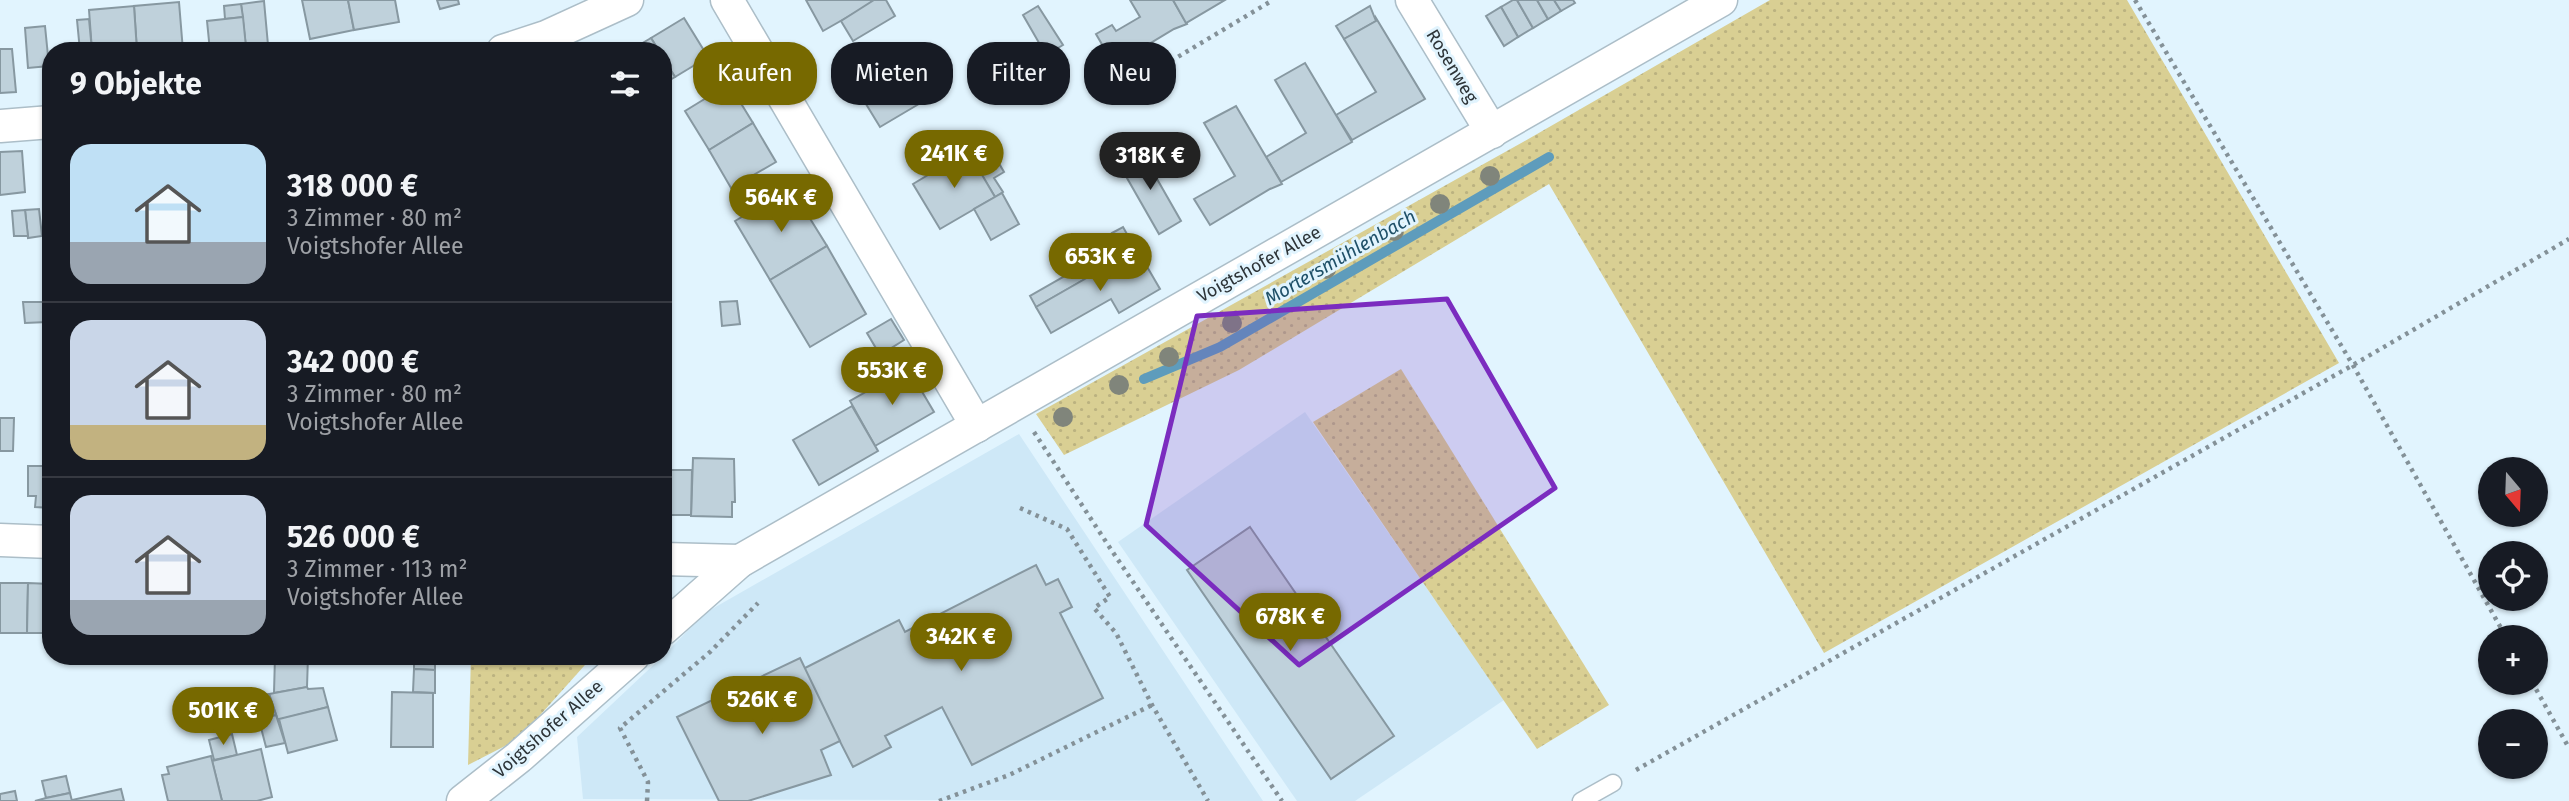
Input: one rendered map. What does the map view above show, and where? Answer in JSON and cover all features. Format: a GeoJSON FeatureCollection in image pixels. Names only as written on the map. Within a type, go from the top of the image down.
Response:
{"type":"FeatureCollection","features":[{"type":"Feature","properties":{"kind":"street"},"geometry":{"type":"LineString","coordinates":[[531,42],[626,0]]}},
{"type":"Feature","properties":{"kind":"street"},"geometry":{"type":"LineString","coordinates":[[727,0],[977,426]]}},
{"type":"Feature","properties":{"kind":"street","name":"Rosenweg"},"geometry":{"type":"LineString","coordinates":[[1412,0],[1492,132]]}},
{"type":"Feature","properties":{"kind":"street","name":"Voigtshofer Allee"},"geometry":{"type":"LineString","coordinates":[[672,621],[740,561],[1721,0]]}},
{"type":"Feature","properties":{"kind":"street"},"geometry":{"type":"LineString","coordinates":[[0,126],[42,123]]}},
{"type":"Feature","properties":{"kind":"street"},"geometry":{"type":"LineString","coordinates":[[0,540],[42,542]]}},
{"type":"Feature","properties":{"kind":"street"},"geometry":{"type":"LineString","coordinates":[[672,559],[740,561]]}},
{"type":"Feature","properties":{"kind":"street","name":"Voigtshofer Allee"},"geometry":{"type":"LineString","coordinates":[[463,801],[519,757],[623,665]]}},
{"type":"Feature","properties":{"kind":"lane"},"geometry":{"type":"LineString","coordinates":[[1581,801],[1613,783]]}},
{"type":"Feature","properties":{"kind":"path"},"geometry":{"type":"LineString","coordinates":[[1176,58],[1273,0]]}},
{"type":"Feature","properties":{"kind":"path"},"geometry":{"type":"LineString","coordinates":[[2135,0],[2353,365],[2500,625]]}},
{"type":"Feature","properties":{"kind":"path"},"geometry":{"type":"LineString","coordinates":[[1613,783],[2353,365],[2569,239]]}},
{"type":"Feature","properties":{"kind":"path"},"geometry":{"type":"LineString","coordinates":[[1015,402],[1112,551],[1282,801]]}},
{"type":"Feature","properties":{"kind":"path"},"geometry":{"type":"LineString","coordinates":[[1020,508],[1067,529],[1110,597],[1094,608],[1116,633],[1152,705],[1208,801]]}},
{"type":"Feature","properties":{"kind":"path"},"geometry":{"type":"LineString","coordinates":[[647,801],[648,782],[620,728],[710,652],[758,603]]}},
{"type":"Feature","properties":{"kind":"path"},"geometry":{"type":"LineString","coordinates":[[2539,695],[2569,748]]}},
{"type":"Feature","properties":{"kind":"path"},"geometry":{"type":"LineString","coordinates":[[939,801],[1009,775],[1152,705]]}},
{"type":"Feature","properties":{"kind":"highlighted area"},"geometry":{"type":"Polygon","coordinates":[[[1447,299],[1555,488],[1299,665],[1146,525],[1197,316],[1447,299]]]}},
{"type":"Feature","properties":{"kind":"shaded area"},"geometry":{"type":"Polygon","coordinates":[[[1770,0],[2127,0],[2339,363],[1824,653],[1549,184],[1239,370],[1064,455],[1036,414],[1523,142],[1770,0]]]}},
{"type":"Feature","properties":{"kind":"shaded area"},"geometry":{"type":"Polygon","coordinates":[[[1401,369],[1609,705],[1537,749],[1313,422],[1401,369]]]}},
{"type":"Feature","properties":{"kind":"shaded area"},"geometry":{"type":"Polygon","coordinates":[[[1305,412],[1504,700],[1355,801],[1297,801],[1118,542],[1305,412]]]}},
{"type":"Feature","properties":{"kind":"shaded area"},"geometry":{"type":"Polygon","coordinates":[[[1019,434],[1263,801],[583,799],[577,737],[653,665],[672,665],[672,647],[705,613],[1019,434]]]}},
{"type":"Feature","properties":{"kind":"shaded area"},"geometry":{"type":"Polygon","coordinates":[[[471,665],[585,665],[525,732],[468,765],[471,665]]]}},
{"type":"Feature","properties":{"kind":"building"},"geometry":{"type":"Polygon","coordinates":[[[302,0],[348,0],[354,30],[310,39],[302,0]]]}},
{"type":"Feature","properties":{"kind":"building"},"geometry":{"type":"Polygon","coordinates":[[[348,0],[395,0],[399,22],[354,30],[348,0]]]}},
{"type":"Feature","properties":{"kind":"building"},"geometry":{"type":"Polygon","coordinates":[[[437,0],[458,0],[459,4],[440,9],[437,0]]]}},
{"type":"Feature","properties":{"kind":"building"},"geometry":{"type":"Polygon","coordinates":[[[806,0],[871,0],[872,3],[823,31],[806,0]]]}},
{"type":"Feature","properties":{"kind":"building"},"geometry":{"type":"Polygon","coordinates":[[[874,0],[886,0],[895,16],[853,41],[841,21],[874,0]]]}},
{"type":"Feature","properties":{"kind":"building"},"geometry":{"type":"Polygon","coordinates":[[[1130,0],[1173,0],[1187,24],[1152,42],[1101,42],[1096,34],[1112,25],[1116,31],[1140,17],[1130,0]]]}},
{"type":"Feature","properties":{"kind":"building"},"geometry":{"type":"Polygon","coordinates":[[[1173,0],[1225,0],[1186,23],[1173,0]]]}},
{"type":"Feature","properties":{"kind":"building"},"geometry":{"type":"Polygon","coordinates":[[[1517,0],[1533,28],[1518,37],[1501,7],[1517,0]]]}},
{"type":"Feature","properties":{"kind":"building"},"geometry":{"type":"Polygon","coordinates":[[[1517,0],[1537,0],[1548,19],[1533,28],[1517,0]]]}},
{"type":"Feature","properties":{"kind":"building"},"geometry":{"type":"Polygon","coordinates":[[[1537,0],[1554,0],[1561,11],[1548,19],[1537,0]]]}},
{"type":"Feature","properties":{"kind":"building"},"geometry":{"type":"Polygon","coordinates":[[[1554,0],[1573,0],[1575,3],[1561,11],[1554,0]]]}},
{"type":"Feature","properties":{"kind":"building"},"geometry":{"type":"Polygon","coordinates":[[[264,1],[268,42],[245,42],[241,4],[264,1]]]}},
{"type":"Feature","properties":{"kind":"building"},"geometry":{"type":"Polygon","coordinates":[[[179,2],[182,42],[136,42],[134,6],[179,2]]]}},
{"type":"Feature","properties":{"kind":"building"},"geometry":{"type":"Polygon","coordinates":[[[241,4],[243,17],[225,19],[224,6],[241,4]]]}},
{"type":"Feature","properties":{"kind":"building"},"geometry":{"type":"Polygon","coordinates":[[[134,6],[136,42],[91,42],[89,10],[134,6]]]}},
{"type":"Feature","properties":{"kind":"building"},"geometry":{"type":"Polygon","coordinates":[[[1038,6],[1061,42],[1039,42],[1023,15],[1038,6]]]}},
{"type":"Feature","properties":{"kind":"building"},"geometry":{"type":"Polygon","coordinates":[[[1370,6],[1376,21],[1344,39],[1336,26],[1370,6]]]}},
{"type":"Feature","properties":{"kind":"building"},"geometry":{"type":"Polygon","coordinates":[[[1501,7],[1518,37],[1504,46],[1486,16],[1501,7]]]}},
{"type":"Feature","properties":{"kind":"building"},"geometry":{"type":"Polygon","coordinates":[[[243,17],[246,42],[209,42],[207,21],[243,17]]]}},
{"type":"Feature","properties":{"kind":"building"},"geometry":{"type":"Polygon","coordinates":[[[684,18],[699,42],[693,42],[693,66],[675,77],[672,72],[672,42],[653,42],[651,38],[684,18]]]}},
{"type":"Feature","properties":{"kind":"building"},"geometry":{"type":"Polygon","coordinates":[[[1376,18],[1425,99],[1352,140],[1336,115],[1376,92],[1344,39],[1376,21],[1376,18]]]}},
{"type":"Feature","properties":{"kind":"building"},"geometry":{"type":"Polygon","coordinates":[[[89,19],[91,42],[79,42],[77,20],[89,19]]]}},
{"type":"Feature","properties":{"kind":"building"},"geometry":{"type":"Polygon","coordinates":[[[45,26],[47,42],[42,42],[42,67],[28,68],[25,28],[45,26]]]}},
{"type":"Feature","properties":{"kind":"building"},"geometry":{"type":"Polygon","coordinates":[[[0,49],[12,49],[16,92],[0,93],[0,49]]]}},
{"type":"Feature","properties":{"kind":"building"},"geometry":{"type":"Polygon","coordinates":[[[1305,63],[1352,142],[1281,182],[1266,157],[1306,133],[1275,80],[1305,63]]]}},
{"type":"Feature","properties":{"kind":"building"},"geometry":{"type":"Polygon","coordinates":[[[695,105],[742,105],[753,123],[709,150],[685,111],[695,105]]]}},
{"type":"Feature","properties":{"kind":"building"},"geometry":{"type":"Polygon","coordinates":[[[867,105],[917,105],[880,127],[867,105]]]}},
{"type":"Feature","properties":{"kind":"building"},"geometry":{"type":"Polygon","coordinates":[[[1236,106],[1282,184],[1210,225],[1194,199],[1235,176],[1204,123],[1236,106]]]}},
{"type":"Feature","properties":{"kind":"building"},"geometry":{"type":"Polygon","coordinates":[[[753,123],[776,162],[731,188],[709,150],[753,123]]]}},
{"type":"Feature","properties":{"kind":"building"},"geometry":{"type":"Polygon","coordinates":[[[987,143],[1004,172],[994,178],[1003,192],[995,197],[969,154],[987,143]]]}},
{"type":"Feature","properties":{"kind":"building"},"geometry":{"type":"Polygon","coordinates":[[[22,151],[25,192],[0,195],[0,152],[22,151]]]}},
{"type":"Feature","properties":{"kind":"building"},"geometry":{"type":"Polygon","coordinates":[[[968,151],[995,197],[940,229],[913,184],[968,151]]]}},
{"type":"Feature","properties":{"kind":"building"},"geometry":{"type":"Polygon","coordinates":[[[1141,151],[1181,221],[1159,234],[1119,164],[1141,151]]]}},
{"type":"Feature","properties":{"kind":"building"},"geometry":{"type":"Polygon","coordinates":[[[791,188],[827,246],[770,280],[735,221],[791,188]]]}},
{"type":"Feature","properties":{"kind":"building"},"geometry":{"type":"Polygon","coordinates":[[[1002,193],[1019,224],[991,240],[974,209],[1002,193]]]}},
{"type":"Feature","properties":{"kind":"building"},"geometry":{"type":"Polygon","coordinates":[[[39,209],[42,236],[28,238],[25,210],[39,209]]]}},
{"type":"Feature","properties":{"kind":"building"},"geometry":{"type":"Polygon","coordinates":[[[25,210],[28,236],[14,236],[12,211],[25,210]]]}},
{"type":"Feature","properties":{"kind":"building"},"geometry":{"type":"Polygon","coordinates":[[[1123,227],[1136,250],[1036,307],[1030,296],[1119,245],[1112,233],[1123,227]]]}},
{"type":"Feature","properties":{"kind":"building"},"geometry":{"type":"Polygon","coordinates":[[[827,246],[866,314],[810,347],[770,280],[827,246]]]}},
{"type":"Feature","properties":{"kind":"building"},"geometry":{"type":"Polygon","coordinates":[[[1125,256],[1130,265],[1142,258],[1160,289],[1119,313],[1111,299],[1051,333],[1036,307],[1125,256]]]}},
{"type":"Feature","properties":{"kind":"building"},"geometry":{"type":"Polygon","coordinates":[[[737,301],[740,324],[722,326],[720,302],[737,301]]]}},
{"type":"Feature","properties":{"kind":"building"},"geometry":{"type":"Polygon","coordinates":[[[23,302],[42,302],[42,322],[25,323],[23,302]]]}},
{"type":"Feature","properties":{"kind":"building"},"geometry":{"type":"Polygon","coordinates":[[[891,319],[904,340],[880,355],[867,333],[891,319]]]}},
{"type":"Feature","properties":{"kind":"building"},"geometry":{"type":"Polygon","coordinates":[[[908,368],[934,412],[875,446],[850,401],[908,368]]]}},
{"type":"Feature","properties":{"kind":"building"},"geometry":{"type":"Polygon","coordinates":[[[852,406],[878,451],[819,485],[793,440],[852,406]]]}},
{"type":"Feature","properties":{"kind":"building"},"geometry":{"type":"Polygon","coordinates":[[[0,418],[14,418],[13,451],[0,451],[0,418]]]}},
{"type":"Feature","properties":{"kind":"building"},"geometry":{"type":"Polygon","coordinates":[[[693,458],[734,459],[735,502],[732,502],[732,517],[691,516],[693,458]]]}},
{"type":"Feature","properties":{"kind":"building"},"geometry":{"type":"Polygon","coordinates":[[[28,466],[42,466],[42,507],[35,507],[36,496],[28,496],[28,466]]]}},
{"type":"Feature","properties":{"kind":"building"},"geometry":{"type":"Polygon","coordinates":[[[672,470],[692,470],[691,515],[672,515],[672,470]]]}},
{"type":"Feature","properties":{"kind":"building"},"geometry":{"type":"Polygon","coordinates":[[[1250,527],[1394,736],[1331,779],[1187,570],[1250,527]]]}},
{"type":"Feature","properties":{"kind":"building"},"geometry":{"type":"Polygon","coordinates":[[[1036,565],[1046,585],[1058,579],[1072,607],[1060,613],[1103,698],[972,765],[942,707],[885,736],[891,747],[853,767],[803,669],[899,620],[905,632],[1036,565]]]}},
{"type":"Feature","properties":{"kind":"building"},"geometry":{"type":"Polygon","coordinates":[[[0,583],[28,583],[27,633],[0,633],[0,583]]]}},
{"type":"Feature","properties":{"kind":"building"},"geometry":{"type":"Polygon","coordinates":[[[28,583],[42,584],[42,633],[27,633],[28,583]]]}},
{"type":"Feature","properties":{"kind":"building"},"geometry":{"type":"Polygon","coordinates":[[[800,658],[840,741],[821,750],[831,775],[748,801],[719,801],[677,717],[800,658]]]}},
{"type":"Feature","properties":{"kind":"building"},"geometry":{"type":"Polygon","coordinates":[[[275,665],[308,665],[307,687],[274,693],[275,665]]]}},
{"type":"Feature","properties":{"kind":"building"},"geometry":{"type":"Polygon","coordinates":[[[414,665],[435,665],[435,670],[414,669],[414,665]]]}},
{"type":"Feature","properties":{"kind":"building"},"geometry":{"type":"Polygon","coordinates":[[[414,669],[435,670],[435,693],[413,692],[414,669]]]}},
{"type":"Feature","properties":{"kind":"building"},"geometry":{"type":"Polygon","coordinates":[[[307,687],[323,688],[328,707],[278,720],[269,694],[307,687]]]}},
{"type":"Feature","properties":{"kind":"building"},"geometry":{"type":"Polygon","coordinates":[[[392,692],[433,693],[433,747],[391,747],[392,692]]]}},
{"type":"Feature","properties":{"kind":"building"},"geometry":{"type":"Polygon","coordinates":[[[269,694],[276,715],[259,720],[252,696],[269,694]]]}},
{"type":"Feature","properties":{"kind":"building"},"geometry":{"type":"Polygon","coordinates":[[[328,707],[337,740],[288,753],[279,719],[328,707]]]}},
{"type":"Feature","properties":{"kind":"building"},"geometry":{"type":"Polygon","coordinates":[[[276,715],[285,743],[266,747],[259,720],[276,715]]]}},
{"type":"Feature","properties":{"kind":"building"},"geometry":{"type":"Polygon","coordinates":[[[232,734],[237,755],[214,760],[209,740],[232,734]]]}},
{"type":"Feature","properties":{"kind":"building"},"geometry":{"type":"Polygon","coordinates":[[[261,749],[272,797],[257,801],[222,801],[212,761],[261,749]]]}},
{"type":"Feature","properties":{"kind":"building"},"geometry":{"type":"Polygon","coordinates":[[[211,756],[222,801],[168,801],[162,775],[169,774],[167,767],[211,756]]]}},
{"type":"Feature","properties":{"kind":"building"},"geometry":{"type":"Polygon","coordinates":[[[66,776],[70,793],[46,798],[42,781],[66,776]]]}},
{"type":"Feature","properties":{"kind":"building"},"geometry":{"type":"Polygon","coordinates":[[[121,789],[124,801],[72,801],[72,800],[121,789]]]}},
{"type":"Feature","properties":{"kind":"building"},"geometry":{"type":"Polygon","coordinates":[[[15,791],[17,801],[0,801],[0,794],[15,791]]]}},
{"type":"Feature","properties":{"kind":"building"},"geometry":{"type":"Polygon","coordinates":[[[70,793],[72,801],[35,801],[46,798],[70,793]]]}},
{"type":"Feature","properties":{"kind":"waterway","name":"Mortersmühlenbach"},"geometry":{"type":"LineString","coordinates":[[1144,379],[1220,347],[1549,157]]}}]}
